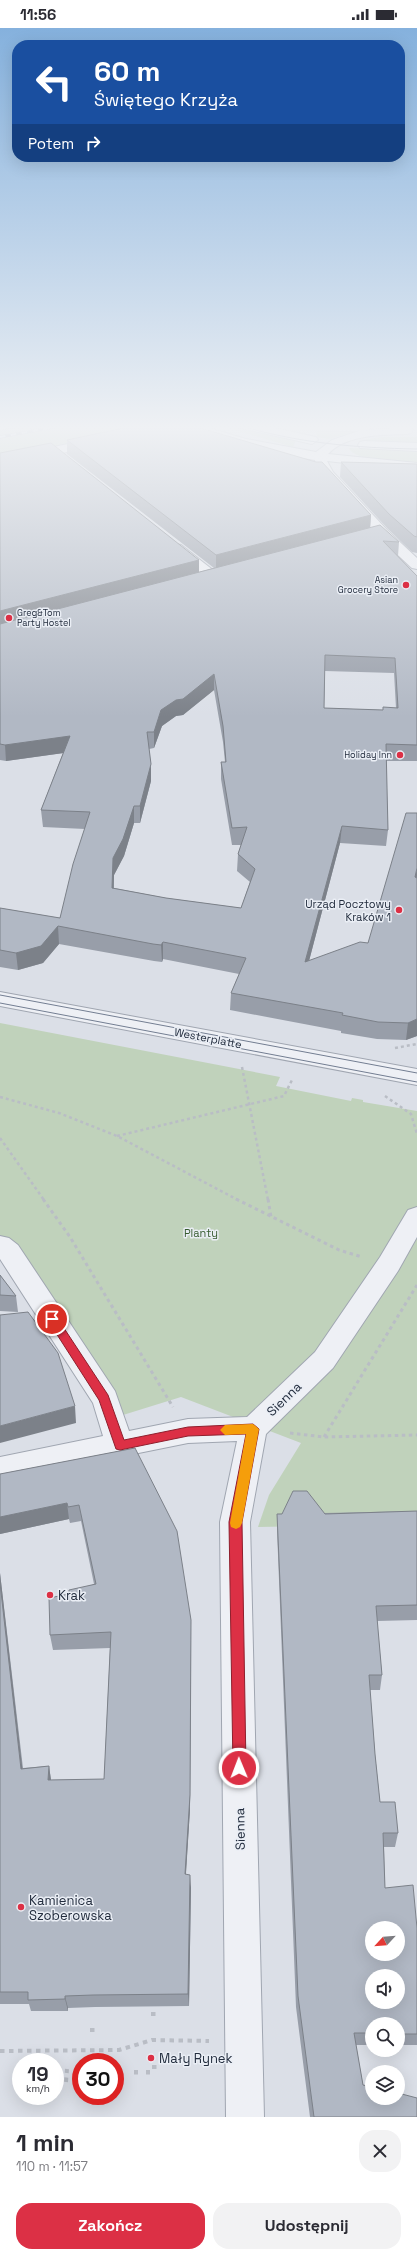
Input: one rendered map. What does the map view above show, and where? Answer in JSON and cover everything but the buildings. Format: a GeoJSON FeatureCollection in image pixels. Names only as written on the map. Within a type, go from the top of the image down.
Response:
{"type":"FeatureCollection","features":[{"type":"Feature","properties":{"kind":"street"},"geometry":{"type":"LineString","coordinates":[[366,522],[376,535],[417,565]]}},
{"type":"Feature","properties":{"kind":"street"},"geometry":{"type":"LineString","coordinates":[[168,542],[213,577]]}},
{"type":"Feature","properties":{"kind":"street"},"geometry":{"type":"LineString","coordinates":[[197,581],[227,573]]}},
{"type":"Feature","properties":{"kind":"street","name":"Westerplatte"},"geometry":{"type":"LineString","coordinates":[[0,999],[417,1077]]}},
{"type":"Feature","properties":{"kind":"street","name":"Sienna"},"geometry":{"type":"LineString","coordinates":[[246,2117],[236,1522],[253,1429],[324,1360],[389,1264],[417,1216]]}},
{"type":"Feature","properties":{"kind":"street"},"geometry":{"type":"LineString","coordinates":[[0,1245],[9,1252],[104,1399],[120,1445]]}},
{"type":"Feature","properties":{"kind":"street"},"geometry":{"type":"LineString","coordinates":[[0,1469],[188,1431],[253,1429]]}},
{"type":"Feature","properties":{"kind":"path"},"geometry":{"type":"LineString","coordinates":[[393,1053],[395,1047],[417,1044]]}},
{"type":"Feature","properties":{"kind":"path"},"geometry":{"type":"LineString","coordinates":[[243,1066],[242,1070],[271,1218]]}},
{"type":"Feature","properties":{"kind":"path"},"geometry":{"type":"LineString","coordinates":[[117,1136],[284,1096],[294,1076]]}},
{"type":"Feature","properties":{"kind":"path"},"geometry":{"type":"LineString","coordinates":[[384,1091],[383,1095],[411,1114],[417,1134]]}},
{"type":"Feature","properties":{"kind":"path"},"geometry":{"type":"LineString","coordinates":[[0,1097],[59,1113],[117,1136],[271,1218],[339,1250]]}},
{"type":"Feature","properties":{"kind":"path"},"geometry":{"type":"LineString","coordinates":[[0,1138],[70,1237],[188,1431]]}},
{"type":"Feature","properties":{"kind":"path"},"geometry":{"type":"LineString","coordinates":[[324,1437],[417,1285]]}},
{"type":"Feature","properties":{"kind":"path"},"geometry":{"type":"LineString","coordinates":[[253,1429],[324,1437],[417,1435]]}},
{"type":"Feature","properties":{"kind":"path"},"geometry":{"type":"LineString","coordinates":[[152,2014],[160,2014]]}},
{"type":"Feature","properties":{"kind":"path"},"geometry":{"type":"LineString","coordinates":[[90,2030],[97,2030]]}},
{"type":"Feature","properties":{"kind":"path"},"geometry":{"type":"LineString","coordinates":[[0,2051],[119,2050],[152,2040],[244,2041]]}},
{"type":"Feature","properties":{"kind":"path"},"geometry":{"type":"LineString","coordinates":[[148,2078],[150,2068],[159,2067]]}},
{"type":"Feature","properties":{"kind":"path"},"geometry":{"type":"LineString","coordinates":[[66,2082],[67,2069]]}},
{"type":"Feature","properties":{"kind":"path"},"geometry":{"type":"LineString","coordinates":[[136,2070],[136,2078]]}},
{"type":"Feature","properties":{"kind":"green space","name":"Planty"},"geometry":{"type":"Polygon","coordinates":[[[0,1023],[280,1077],[276,1086],[351,1101],[352,1098],[363,1100],[363,1102],[417,1111],[417,1524],[258,1527],[269,1495],[301,1443],[181,1397],[123,1415],[0,1237],[0,1023]]]}},
{"type":"Feature","properties":{"kind":"tram line"},"geometry":{"type":"LineString","coordinates":[[0,995],[417,1073]]}},
{"type":"Feature","properties":{"kind":"tram line"},"geometry":{"type":"LineString","coordinates":[[0,1003],[417,1082]]}},
{"type":"Feature","properties":{"kind":"slow traffic"},"geometry":{"type":"LineString","coordinates":[[225,1430],[253,1429],[236,1523]]}},
{"type":"Feature","properties":{"kind":"place","name":"Asian Grocery Store"},"geometry":{"type":"Point","coordinates":[406,585]}},
{"type":"Feature","properties":{"kind":"place","name":"Greg&Tom Party Hostel"},"geometry":{"type":"Point","coordinates":[9,618]}},
{"type":"Feature","properties":{"kind":"place","name":"Holiday Inn"},"geometry":{"type":"Point","coordinates":[400,755]}},
{"type":"Feature","properties":{"kind":"place","name":"Urząd Pocztowy Kraków 1"},"geometry":{"type":"Point","coordinates":[399,910]}},
{"type":"Feature","properties":{"kind":"place","name":"Krak"},"geometry":{"type":"Point","coordinates":[50,1595]}},
{"type":"Feature","properties":{"kind":"place","name":"Kamienica Szoberowska"},"geometry":{"type":"Point","coordinates":[21,1907]}},
{"type":"Feature","properties":{"kind":"place","name":"Mały Rynek"},"geometry":{"type":"Point","coordinates":[151,2058]}},
{"type":"Feature","properties":{"kind":"route"},"geometry":{"type":"LineString","coordinates":[[52,1319],[104,1399],[120,1445],[188,1431],[253,1429],[236,1522],[239,1768]]}}]}
